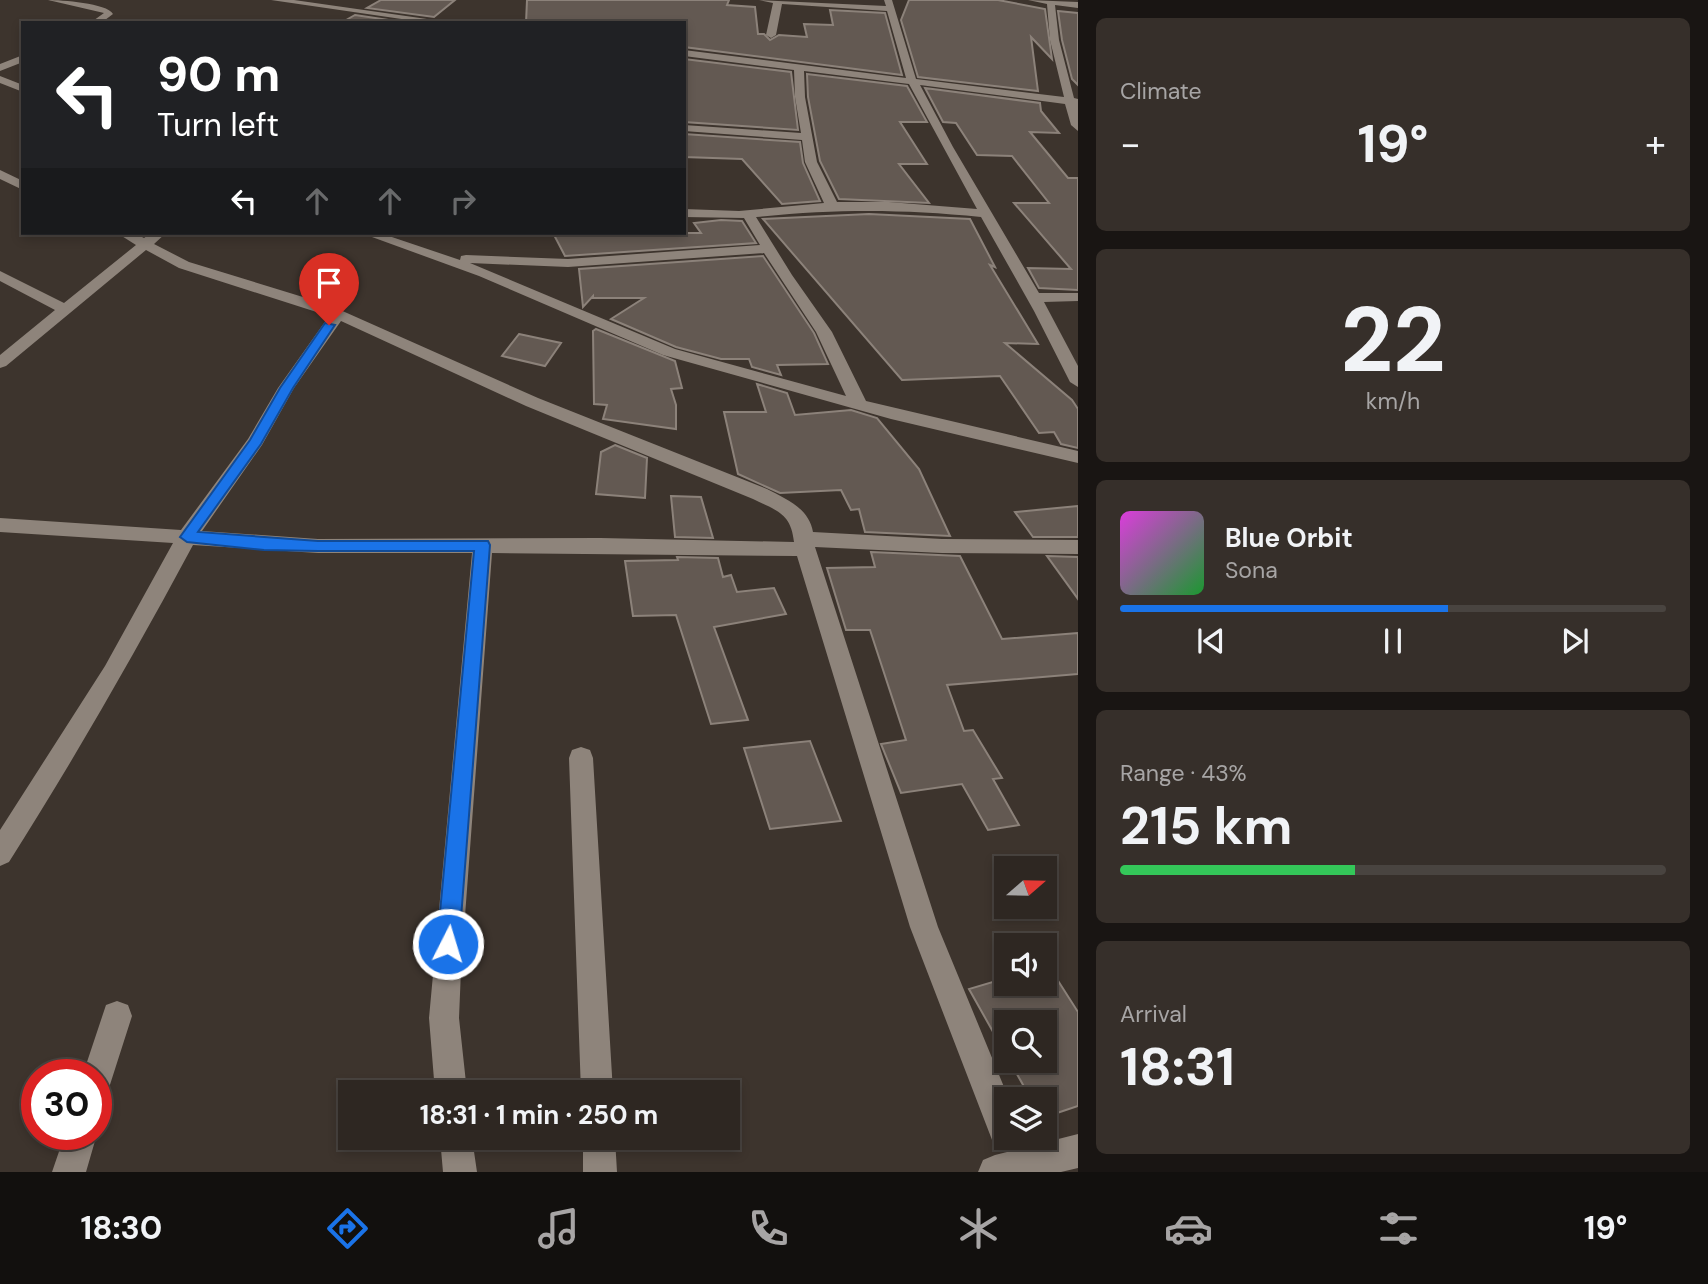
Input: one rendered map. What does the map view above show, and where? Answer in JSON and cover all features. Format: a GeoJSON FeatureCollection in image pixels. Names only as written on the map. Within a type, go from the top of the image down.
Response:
{"type":"FeatureCollection","features":[{"type":"Feature","properties":{"kind":"street"},"geometry":{"type":"LineString","coordinates":[[52,0],[108,11],[105,18],[98,21]]}},
{"type":"Feature","properties":{"kind":"street"},"geometry":{"type":"LineString","coordinates":[[275,0],[436,21]]}},
{"type":"Feature","properties":{"kind":"street"},"geometry":{"type":"LineString","coordinates":[[763,0],[888,4],[912,81],[1035,298],[1078,382]]}},
{"type":"Feature","properties":{"kind":"street"},"geometry":{"type":"LineString","coordinates":[[1032,0],[1078,5]]}},
{"type":"Feature","properties":{"kind":"street"},"geometry":{"type":"LineString","coordinates":[[771,35],[778,1]]}},
{"type":"Feature","properties":{"kind":"street"},"geometry":{"type":"LineString","coordinates":[[1051,2],[1052,34],[1063,84],[1074,102],[1073,118],[1078,128]]}},
{"type":"Feature","properties":{"kind":"street"},"geometry":{"type":"LineString","coordinates":[[686,53],[1074,102]]}},
{"type":"Feature","properties":{"kind":"street"},"geometry":{"type":"LineString","coordinates":[[0,68],[21,59]]}},
{"type":"Feature","properties":{"kind":"street"},"geometry":{"type":"LineString","coordinates":[[799,67],[800,97],[811,162],[832,205]]}},
{"type":"Feature","properties":{"kind":"street"},"geometry":{"type":"LineString","coordinates":[[0,79],[21,88]]}},
{"type":"Feature","properties":{"kind":"street"},"geometry":{"type":"LineString","coordinates":[[686,128],[806,137]]}},
{"type":"Feature","properties":{"kind":"street"},"geometry":{"type":"LineString","coordinates":[[0,174],[21,185]]}},
{"type":"Feature","properties":{"kind":"street"},"geometry":{"type":"LineString","coordinates":[[686,213],[699,216],[747,214],[832,205],[987,214]]}},
{"type":"Feature","properties":{"kind":"street"},"geometry":{"type":"LineString","coordinates":[[747,214],[824,332],[858,403]]}},
{"type":"Feature","properties":{"kind":"street"},"geometry":{"type":"LineString","coordinates":[[136,235],[153,238],[184,265],[338,314],[532,402],[760,494],[792,510],[802,526],[805,544],[924,927],[994,1103]]}},
{"type":"Feature","properties":{"kind":"street"},"geometry":{"type":"LineString","coordinates":[[374,235],[442,257],[669,352],[858,403],[1078,457]]}},
{"type":"Feature","properties":{"kind":"street"},"geometry":{"type":"LineString","coordinates":[[0,363],[153,238]]}},
{"type":"Feature","properties":{"kind":"street"},"geometry":{"type":"LineString","coordinates":[[442,257],[568,263],[768,250]]}},
{"type":"Feature","properties":{"kind":"street"},"geometry":{"type":"LineString","coordinates":[[1,276],[64,309]]}},
{"type":"Feature","properties":{"kind":"street"},"geometry":{"type":"LineString","coordinates":[[1035,298],[1078,296]]}},
{"type":"Feature","properties":{"kind":"street"},"geometry":{"type":"LineString","coordinates":[[0,853],[106,684],[187,537],[256,441],[286,388],[338,314]]}},
{"type":"Feature","properties":{"kind":"street"},"geometry":{"type":"LineString","coordinates":[[0,525],[318,546],[805,544],[1078,547]]}},
{"type":"Feature","properties":{"kind":"street"},"geometry":{"type":"LineString","coordinates":[[451,1080],[444,1018],[446,970],[482,545]]}},
{"type":"Feature","properties":{"kind":"street"},"geometry":{"type":"LineString","coordinates":[[581,758],[596,1080]]}},
{"type":"Feature","properties":{"kind":"street"},"geometry":{"type":"LineString","coordinates":[[104,1059],[117,1016]]}},
{"type":"Feature","properties":{"kind":"street"},"geometry":{"type":"LineString","coordinates":[[69,1172],[76,1150]]}},
{"type":"Feature","properties":{"kind":"street"},"geometry":{"type":"LineString","coordinates":[[457,1150],[460,1172]]}},
{"type":"Feature","properties":{"kind":"street"},"geometry":{"type":"LineString","coordinates":[[599,1150],[600,1172]]}},
{"type":"Feature","properties":{"kind":"street"},"geometry":{"type":"LineString","coordinates":[[1011,1162],[1078,1151]]}},
{"type":"Feature","properties":{"kind":"building"},"geometry":{"type":"Polygon","coordinates":[[[381,0],[455,0],[434,17],[367,8],[381,0]]]}},
{"type":"Feature","properties":{"kind":"building"},"geometry":{"type":"Polygon","coordinates":[[[527,0],[729,0],[727,5],[755,7],[758,34],[764,34],[770,40],[779,35],[807,37],[804,24],[833,25],[830,10],[885,13],[902,75],[686,47],[686,21],[526,21],[527,0]]]}},
{"type":"Feature","properties":{"kind":"building"},"geometry":{"type":"Polygon","coordinates":[[[909,0],[998,0],[1045,9],[1052,59],[1031,37],[1038,91],[918,77],[901,20],[909,0]]]}},
{"type":"Feature","properties":{"kind":"building"},"geometry":{"type":"Polygon","coordinates":[[[1058,11],[1078,13],[1078,85],[1072,79],[1058,11]]]}},
{"type":"Feature","properties":{"kind":"building"},"geometry":{"type":"Polygon","coordinates":[[[355,15],[396,21],[344,21],[355,15]]]}},
{"type":"Feature","properties":{"kind":"building"},"geometry":{"type":"Polygon","coordinates":[[[686,59],[791,72],[798,130],[686,122],[686,59]]]}},
{"type":"Feature","properties":{"kind":"building"},"geometry":{"type":"Polygon","coordinates":[[[807,74],[907,86],[927,122],[900,122],[927,164],[899,164],[929,203],[839,199],[820,161],[808,97],[807,74]]]}},
{"type":"Feature","properties":{"kind":"building"},"geometry":{"type":"Polygon","coordinates":[[[925,88],[1040,103],[1041,111],[1059,133],[1030,132],[1068,178],[1078,178],[1078,290],[1039,288],[1028,268],[1071,269],[1014,203],[1049,203],[1012,156],[977,155],[956,123],[943,122],[925,88]]]}},
{"type":"Feature","properties":{"kind":"building"},"geometry":{"type":"Polygon","coordinates":[[[686,134],[800,142],[803,163],[820,201],[782,204],[742,159],[686,157],[686,134]]]}},
{"type":"Feature","properties":{"kind":"building"},"geometry":{"type":"Polygon","coordinates":[[[869,214],[970,219],[995,267],[990,265],[1038,344],[1005,343],[1072,400],[1078,409],[1078,448],[1061,444],[1054,432],[1039,433],[1000,376],[902,380],[763,219],[869,214]]]}},
{"type":"Feature","properties":{"kind":"building"},"geometry":{"type":"Polygon","coordinates":[[[742,221],[756,243],[565,256],[554,235],[701,233],[694,223],[742,221]]]}},
{"type":"Feature","properties":{"kind":"building"},"geometry":{"type":"Polygon","coordinates":[[[763,256],[814,333],[828,364],[777,365],[781,375],[752,367],[749,359],[721,359],[676,347],[611,319],[644,298],[593,296],[583,307],[579,269],[763,256]]]}},
{"type":"Feature","properties":{"kind":"building"},"geometry":{"type":"Polygon","coordinates":[[[596,329],[675,361],[682,388],[671,389],[676,405],[676,429],[603,419],[607,405],[594,404],[593,331],[596,329]]]}},
{"type":"Feature","properties":{"kind":"building"},"geometry":{"type":"Polygon","coordinates":[[[519,334],[561,343],[545,366],[502,356],[519,334]]]}},
{"type":"Feature","properties":{"kind":"building"},"geometry":{"type":"Polygon","coordinates":[[[757,384],[787,393],[795,415],[851,410],[877,418],[919,469],[950,536],[865,532],[859,509],[851,510],[841,490],[780,493],[738,474],[724,412],[766,412],[757,384]]]}},
{"type":"Feature","properties":{"kind":"building"},"geometry":{"type":"Polygon","coordinates":[[[615,445],[647,458],[645,498],[596,494],[601,452],[615,445]]]}},
{"type":"Feature","properties":{"kind":"building"},"geometry":{"type":"Polygon","coordinates":[[[671,496],[701,497],[713,538],[675,537],[671,496]]]}},
{"type":"Feature","properties":{"kind":"building"},"geometry":{"type":"Polygon","coordinates":[[[1078,506],[1078,537],[1033,537],[1015,512],[1078,506]]]}},
{"type":"Feature","properties":{"kind":"building"},"geometry":{"type":"Polygon","coordinates":[[[871,552],[960,556],[1002,639],[1078,633],[1078,674],[947,685],[964,731],[973,730],[1002,778],[993,779],[1019,825],[988,830],[962,784],[901,793],[881,744],[906,740],[870,630],[846,630],[827,568],[875,567],[871,552]]]}},
{"type":"Feature","properties":{"kind":"building"},"geometry":{"type":"Polygon","coordinates":[[[1047,556],[1078,557],[1078,599],[1047,556]]]}},
{"type":"Feature","properties":{"kind":"building"},"geometry":{"type":"Polygon","coordinates":[[[677,557],[718,558],[723,577],[731,575],[737,592],[774,588],[786,614],[714,627],[748,720],[711,724],[676,615],[633,616],[625,561],[678,560],[677,557]]]}},
{"type":"Feature","properties":{"kind":"building"},"geometry":{"type":"Polygon","coordinates":[[[810,741],[841,821],[770,829],[744,748],[810,741]]]}},
{"type":"Feature","properties":{"kind":"building"},"geometry":{"type":"Polygon","coordinates":[[[1057,979],[1078,1012],[1078,1106],[1057,1113],[1057,1087],[1024,1087],[1016,1073],[1057,1073],[1057,1010],[994,1010],[994,1034],[969,989],[994,982],[994,996],[1057,996],[1057,979]]]}},
{"type":"Feature","properties":{"kind":"route"},"geometry":{"type":"LineString","coordinates":[[329,325],[286,388],[256,441],[187,537],[318,546],[482,545],[448,944]]}}]}
